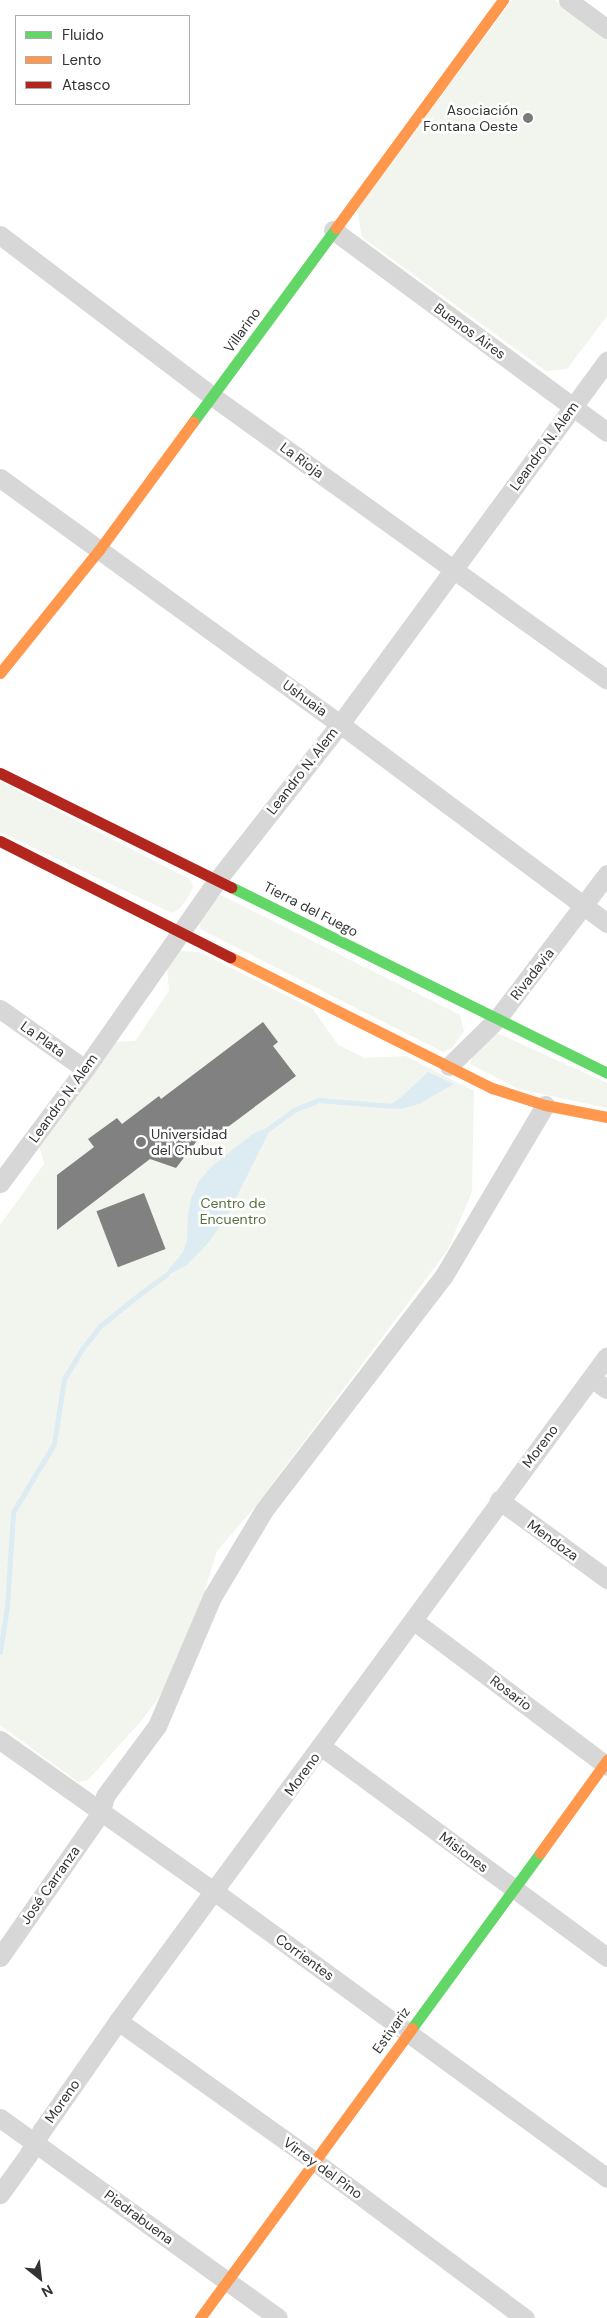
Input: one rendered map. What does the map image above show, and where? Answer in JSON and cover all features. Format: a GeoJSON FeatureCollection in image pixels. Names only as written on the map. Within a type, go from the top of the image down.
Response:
{"type":"FeatureCollection","features":[{"type":"Feature","properties":{"kind":"street","name":"Villarino"},"geometry":{"type":"LineString","coordinates":[[0,673],[99,550],[503,0]]}},
{"type":"Feature","properties":{"kind":"street"},"geometry":{"type":"LineString","coordinates":[[568,0],[607,29]]}},
{"type":"Feature","properties":{"kind":"street","name":"Buenos Aires"},"geometry":{"type":"LineString","coordinates":[[334,230],[607,432]]}},
{"type":"Feature","properties":{"kind":"street","name":"La Rioja"},"geometry":{"type":"LineString","coordinates":[[0,235],[212,396],[607,680]]}},
{"type":"Feature","properties":{"kind":"street","name":"Leandro N. Alem"},"geometry":{"type":"LineString","coordinates":[[0,1183],[86,1069],[218,880],[340,724],[607,361]]}},
{"type":"Feature","properties":{"kind":"street","name":"Ushuaia"},"geometry":{"type":"LineString","coordinates":[[0,478],[340,724],[607,923]]}},
{"type":"Feature","properties":{"kind":"street","name":"Tierra del Fuego"},"geometry":{"type":"LineString","coordinates":[[0,774],[607,1073]]}},
{"type":"Feature","properties":{"kind":"street"},"geometry":{"type":"LineString","coordinates":[[0,841],[492,1088],[544,1105],[607,1117]]}},
{"type":"Feature","properties":{"kind":"street","name":"Rivadavia"},"geometry":{"type":"LineString","coordinates":[[449,1066],[497,1019],[607,874]]}},
{"type":"Feature","properties":{"kind":"street","name":"La Plata"},"geometry":{"type":"LineString","coordinates":[[0,1009],[86,1069]]}},
{"type":"Feature","properties":{"kind":"street","name":"José Carranza"},"geometry":{"type":"LineString","coordinates":[[0,1958],[101,1812],[105,1796],[157,1726],[212,1597],[231,1562],[264,1510],[443,1277],[544,1105]]}},
{"type":"Feature","properties":{"kind":"street","name":"Moreno"},"geometry":{"type":"LineString","coordinates":[[0,2194],[118,2021],[322,1747],[499,1500],[607,1356]]}},
{"type":"Feature","properties":{"kind":"street"},"geometry":{"type":"LineString","coordinates":[[591,1378],[607,1389]]}},
{"type":"Feature","properties":{"kind":"street","name":"Mendoza"},"geometry":{"type":"LineString","coordinates":[[499,1500],[607,1579]]}},
{"type":"Feature","properties":{"kind":"street","name":"Rosario"},"geometry":{"type":"LineString","coordinates":[[414,1621],[606,1763]]}},
{"type":"Feature","properties":{"kind":"street","name":"Corrientes"},"geometry":{"type":"LineString","coordinates":[[0,1740],[215,1892],[607,2178]]}},
{"type":"Feature","properties":{"kind":"street","name":"Misiones"},"geometry":{"type":"LineString","coordinates":[[322,1747],[607,1957]]}},
{"type":"Feature","properties":{"kind":"street","name":"Estivariz"},"geometry":{"type":"LineString","coordinates":[[200,2318],[237,2290],[325,2170],[524,1897],[606,1763]]}},
{"type":"Feature","properties":{"kind":"street","name":"Virrey del Pino"},"geometry":{"type":"LineString","coordinates":[[118,2021],[325,2170],[524,2318]]}},
{"type":"Feature","properties":{"kind":"street","name":"Piedrabuena"},"geometry":{"type":"LineString","coordinates":[[0,2118],[278,2318]]}},
{"type":"Feature","properties":{"kind":"green space","name":"Asociación Fontana Oeste"},"geometry":{"type":"Polygon","coordinates":[[[512,0],[555,0],[607,39],[607,316],[567,369],[546,371],[362,237],[357,210],[512,0]]]}},
{"type":"Feature","properties":{"kind":"green space"},"geometry":{"type":"Polygon","coordinates":[[[0,781],[191,880],[193,887],[189,896],[179,909],[172,913],[0,832],[0,781]]]}},
{"type":"Feature","properties":{"kind":"green space"},"geometry":{"type":"Polygon","coordinates":[[[221,895],[460,1015],[464,1031],[452,1048],[443,1052],[200,929],[199,920],[211,903],[221,895]]]}},
{"type":"Feature","properties":{"kind":"green space","name":"Centro de Encuentro"},"geometry":{"type":"Polygon","coordinates":[[[179,951],[199,952],[313,1009],[338,1045],[365,1058],[406,1056],[474,1091],[472,1192],[447,1251],[254,1508],[217,1551],[203,1597],[166,1687],[142,1720],[88,1780],[78,1782],[0,1725],[0,1225],[44,1164],[39,1145],[114,1042],[135,1041],[169,991],[167,967],[179,951]]]}},
{"type":"Feature","properties":{"kind":"green space"},"geometry":{"type":"Polygon","coordinates":[[[495,1032],[607,1083],[607,1108],[519,1089],[470,1064],[473,1055],[495,1032]]]}},
{"type":"Feature","properties":{"kind":"shaded area"},"geometry":{"type":"Polygon","coordinates":[[[428,1072],[454,1084],[419,1104],[401,1109],[387,1107],[400,1098],[428,1072]]]}},
{"type":"Feature","properties":{"kind":"shaded area"},"geometry":{"type":"Polygon","coordinates":[[[272,1126],[227,1216],[209,1242],[187,1265],[162,1278],[183,1252],[187,1240],[191,1199],[199,1181],[212,1166],[254,1133],[272,1126]]]}},
{"type":"Feature","properties":{"kind":"building","name":"Universidad del Chubut"},"geometry":{"type":"Polygon","coordinates":[[[263,1022],[278,1042],[273,1046],[296,1076],[213,1138],[206,1129],[176,1168],[150,1159],[57,1230],[57,1175],[94,1147],[88,1139],[117,1118],[122,1124],[159,1096],[161,1099],[263,1022]]]}},
{"type":"Feature","properties":{"kind":"building"},"geometry":{"type":"Polygon","coordinates":[[[144,1193],[166,1249],[118,1267],[96,1211],[144,1193]]]}},
{"type":"Feature","properties":{"kind":"waterway"},"geometry":{"type":"LineString","coordinates":[[268,1129],[294,1110],[319,1100],[394,1106]]}},
{"type":"Feature","properties":{"kind":"waterway"},"geometry":{"type":"LineString","coordinates":[[0,1652],[7,1606],[13,1512],[54,1444],[64,1379],[82,1349],[100,1326],[166,1275]]}},
{"type":"Feature","properties":{"kind":"traffic: fast"},"geometry":{"type":"LineString","coordinates":[[193,422],[336,228]]}},
{"type":"Feature","properties":{"kind":"traffic: fast"},"geometry":{"type":"LineString","coordinates":[[231,887],[607,1073]]}},
{"type":"Feature","properties":{"kind":"traffic: fast"},"geometry":{"type":"LineString","coordinates":[[412,2028],[540,1853]]}},
{"type":"Feature","properties":{"kind":"traffic: slow"},"geometry":{"type":"LineString","coordinates":[[336,228],[503,0]]}},
{"type":"Feature","properties":{"kind":"traffic: slow"},"geometry":{"type":"LineString","coordinates":[[0,673],[99,550],[193,422]]}},
{"type":"Feature","properties":{"kind":"traffic: slow"},"geometry":{"type":"LineString","coordinates":[[230,957],[492,1088],[545,1105],[607,1117]]}},
{"type":"Feature","properties":{"kind":"traffic: slow"},"geometry":{"type":"LineString","coordinates":[[540,1853],[607,1760]]}},
{"type":"Feature","properties":{"kind":"traffic: slow"},"geometry":{"type":"LineString","coordinates":[[200,2318],[412,2028]]}},
{"type":"Feature","properties":{"kind":"traffic: jam"},"geometry":{"type":"LineString","coordinates":[[0,773],[231,887]]}},
{"type":"Feature","properties":{"kind":"traffic: jam"},"geometry":{"type":"LineString","coordinates":[[0,841],[230,957]]}},
{"type":"Feature","properties":{"kind":"place","name":"Asociación Fontana Oeste"},"geometry":{"type":"Point","coordinates":[528,118]}},
{"type":"Feature","properties":{"kind":"place","name":"Universidad del Chubut"},"geometry":{"type":"Point","coordinates":[141,1142]}}]}
